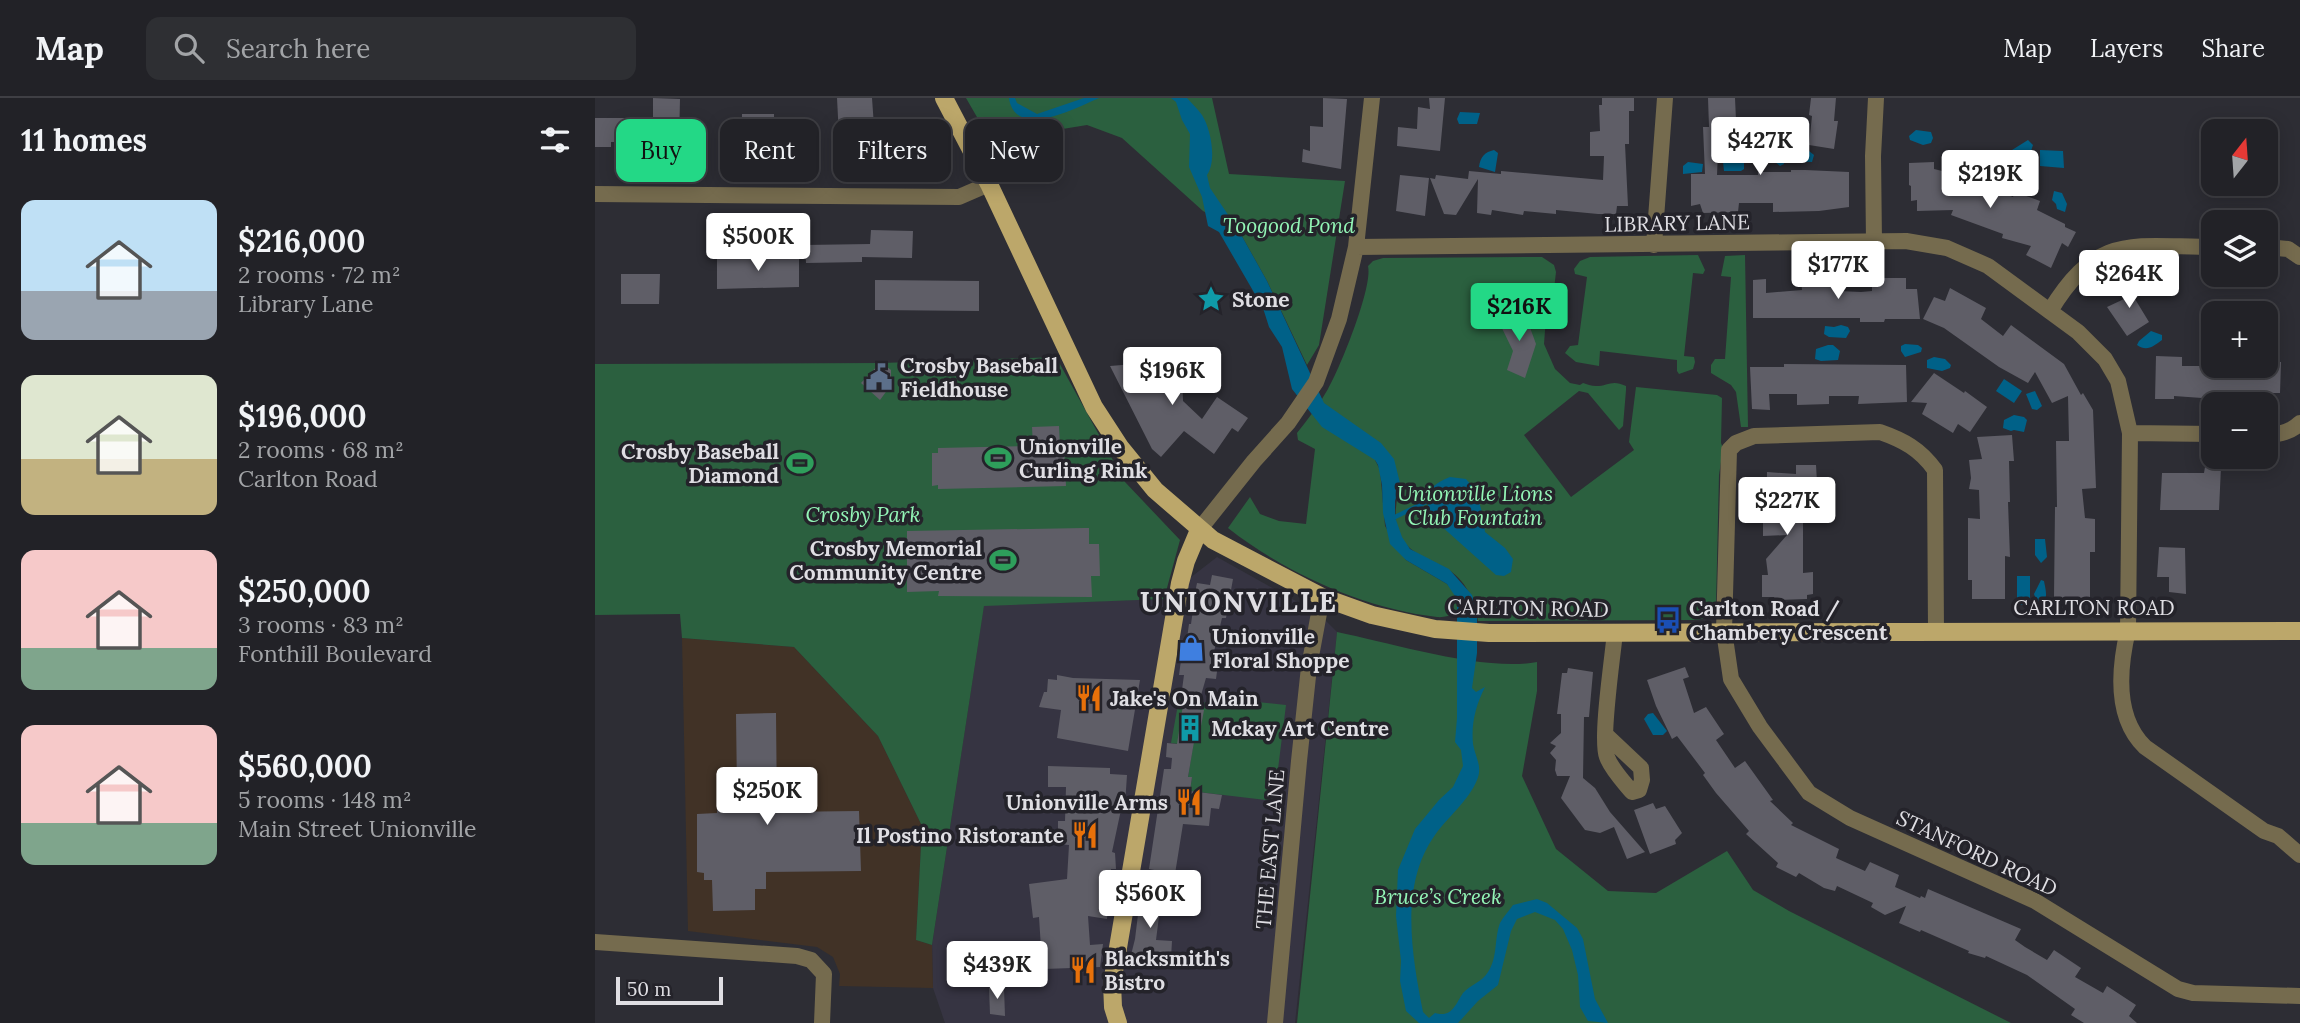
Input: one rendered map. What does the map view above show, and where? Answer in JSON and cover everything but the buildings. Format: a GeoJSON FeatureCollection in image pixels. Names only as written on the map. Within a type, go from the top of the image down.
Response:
{"type":"FeatureCollection","features":[{"type":"Feature","properties":{"kind":"main road","name":"CARLTON ROAD"},"geometry":{"type":"LineString","coordinates":[[944,98],[989,184],[1094,407],[1120,447],[1155,490],[1199,530],[1268,570],[1322,597],[1372,615],[1435,629],[1489,633],[2300,631]]}},
{"type":"Feature","properties":{"kind":"main road"},"geometry":{"type":"LineString","coordinates":[[1118,1023],[1113,1007],[1112,983],[1180,583],[1199,530]]}},
{"type":"Feature","properties":{"kind":"street"},"geometry":{"type":"LineString","coordinates":[[1199,530],[1299,408],[1316,382],[1339,319],[1356,247],[1372,98]]}},
{"type":"Feature","properties":{"kind":"street"},"geometry":{"type":"LineString","coordinates":[[1654,244],[1665,98]]}},
{"type":"Feature","properties":{"kind":"street"},"geometry":{"type":"LineString","coordinates":[[1874,242],[1873,156],[1876,98]]}},
{"type":"Feature","properties":{"kind":"street"},"geometry":{"type":"LineString","coordinates":[[595,194],[959,197],[989,184]]}},
{"type":"Feature","properties":{"kind":"street","name":"LIBRARY LANE"},"geometry":{"type":"LineString","coordinates":[[1356,247],[1906,242],[1947,248],[1988,266],[2078,332],[2105,359],[2118,381],[2130,433],[2128,630],[2122,658],[2122,692],[2126,720],[2134,737],[2264,831],[2278,836],[2300,855]]}},
{"type":"Feature","properties":{"kind":"street"},"geometry":{"type":"LineString","coordinates":[[2050,311],[2060,294],[2091,261],[2106,253],[2123,247],[2201,247]]}},
{"type":"Feature","properties":{"kind":"street"},"geometry":{"type":"LineString","coordinates":[[2278,248],[2288,249],[2300,257]]}},
{"type":"Feature","properties":{"kind":"street"},"geometry":{"type":"LineString","coordinates":[[2278,433],[2286,432],[2300,423]]}},
{"type":"Feature","properties":{"kind":"street","name":"STANFORD ROAD"},"geometry":{"type":"LineString","coordinates":[[1936,631],[1935,470],[1920,452],[1896,437],[1880,432],[1754,436],[1736,443],[1729,450],[1724,631],[1731,679],[1809,793],[1827,805],[2035,901],[2178,989],[2193,993],[2300,996]]}},
{"type":"Feature","properties":{"kind":"street"},"geometry":{"type":"LineString","coordinates":[[2130,433],[2201,434]]}},
{"type":"Feature","properties":{"kind":"street","name":"THE EAST LANE"},"geometry":{"type":"LineString","coordinates":[[1275,1023],[1309,667],[1322,597]]}},
{"type":"Feature","properties":{"kind":"street"},"geometry":{"type":"LineString","coordinates":[[1606,735],[1615,632]]}},
{"type":"Feature","properties":{"kind":"street"},"geometry":{"type":"LineString","coordinates":[[595,942],[706,948],[797,956],[811,960],[824,974],[822,1023]]}},
{"type":"Feature","properties":{"kind":"shaded area"},"geometry":{"type":"Polygon","coordinates":[[[1217,557],[1319,614],[1337,632],[1295,1023],[945,1023],[933,988],[932,945],[984,605],[1163,599],[1217,557]]]}},
{"type":"Feature","properties":{"kind":"shaded area"},"geometry":{"type":"Polygon","coordinates":[[[682,638],[794,647],[878,736],[922,826],[916,940],[932,945],[933,988],[839,986],[840,974],[833,957],[817,947],[688,931],[682,638]]]}},
{"type":"Feature","properties":{"kind":"green space","name":"Toogood Pond"},"geometry":{"type":"Polygon","coordinates":[[[966,98],[1212,98],[1229,174],[1345,181],[1319,345],[1307,365],[1267,281],[1239,231],[1203,211],[1122,138],[1087,125],[1063,129],[1063,119],[978,119],[966,98]]]}},
{"type":"Feature","properties":{"kind":"green space"},"geometry":{"type":"Polygon","coordinates":[[[1698,255],[1705,270],[1703,274],[1693,273],[1684,356],[1694,357],[1693,369],[1679,374],[1677,360],[1600,351],[1599,366],[1576,362],[1565,353],[1570,346],[1578,345],[1587,277],[1575,274],[1574,269],[1580,261],[1590,257],[1698,255]]]}},
{"type":"Feature","properties":{"kind":"green space"},"geometry":{"type":"Polygon","coordinates":[[[1745,255],[1748,427],[1741,427],[1736,392],[1731,385],[1711,373],[1711,365],[1715,359],[1725,359],[1731,277],[1721,276],[1725,256],[1745,255]]]}},
{"type":"Feature","properties":{"kind":"green space","name":"Unionville Lions Club Fountain"},"geometry":{"type":"Polygon","coordinates":[[[1542,257],[1554,265],[1556,272],[1552,307],[1546,317],[1544,344],[1555,369],[1570,383],[1596,386],[1617,383],[1626,386],[1623,426],[1619,430],[1588,393],[1579,391],[1524,435],[1571,497],[1634,450],[1629,442],[1636,387],[1717,395],[1722,398],[1723,448],[1719,475],[1716,605],[1712,615],[1698,620],[1478,621],[1471,596],[1462,581],[1413,551],[1401,537],[1396,518],[1398,476],[1395,468],[1375,460],[1380,470],[1385,526],[1406,560],[1447,584],[1454,592],[1459,615],[1440,617],[1410,613],[1354,597],[1300,574],[1228,528],[1250,497],[1260,514],[1279,521],[1306,524],[1315,449],[1298,440],[1297,433],[1325,395],[1340,364],[1361,309],[1368,266],[1373,261],[1383,258],[1542,257]]]}},
{"type":"Feature","properties":{"kind":"green space","name":"Crosby Park"},"geometry":{"type":"Polygon","coordinates":[[[1056,357],[1125,482],[1180,540],[1164,599],[984,606],[932,945],[916,940],[922,826],[878,736],[794,647],[682,638],[680,614],[595,615],[595,364],[882,363],[1056,357]]]}},
{"type":"Feature","properties":{"kind":"green space","name":"Bruce’s Creek"},"geometry":{"type":"Polygon","coordinates":[[[1337,632],[1465,660],[1516,664],[1537,662],[1537,691],[1522,776],[1556,849],[1608,891],[1656,893],[1727,851],[1753,890],[1789,911],[2011,1023],[1297,1023],[1337,632]]]}},
{"type":"Feature","properties":{"kind":"green space"},"geometry":{"type":"Polygon","coordinates":[[[1179,699],[1208,703],[1210,699],[1286,705],[1274,801],[1190,791],[1192,777],[1188,777],[1193,746],[1171,743],[1179,699]]]}},
{"type":"Feature","properties":{"kind":"water"},"geometry":{"type":"Polygon","coordinates":[[[1009,98],[1015,98],[1017,103],[1037,114],[1084,98],[1099,98],[1048,118],[1023,117],[1014,111],[1009,98]]]}},
{"type":"Feature","properties":{"kind":"water"},"geometry":{"type":"Polygon","coordinates":[[[1171,98],[1187,98],[1205,121],[1212,145],[1212,162],[1207,175],[1210,188],[1239,231],[1267,281],[1324,403],[1381,443],[1394,459],[1400,483],[1395,501],[1395,517],[1402,537],[1410,549],[1449,569],[1472,595],[1477,611],[1477,653],[1472,688],[1476,692],[1485,687],[1477,707],[1473,729],[1479,775],[1469,795],[1435,835],[1424,855],[1412,898],[1412,945],[1423,1012],[1429,1018],[1435,1013],[1449,1012],[1463,993],[1488,972],[1500,923],[1513,905],[1537,899],[1547,903],[1577,928],[1583,939],[1595,999],[1608,1023],[1588,1021],[1580,1007],[1578,975],[1563,929],[1555,920],[1535,912],[1517,919],[1511,931],[1498,985],[1478,1001],[1458,1023],[1419,1023],[1406,1011],[1400,981],[1401,961],[1396,916],[1398,870],[1415,829],[1453,787],[1463,766],[1461,750],[1455,742],[1457,599],[1447,584],[1406,560],[1390,544],[1383,513],[1382,485],[1375,460],[1322,427],[1292,389],[1282,347],[1269,327],[1263,308],[1219,232],[1208,226],[1202,197],[1189,167],[1190,134],[1176,102],[1171,98]]]}},
{"type":"Feature","properties":{"kind":"water"},"geometry":{"type":"Polygon","coordinates":[[[1460,112],[1480,113],[1477,124],[1459,124],[1457,119],[1460,112]]]}},
{"type":"Feature","properties":{"kind":"water"},"geometry":{"type":"Polygon","coordinates":[[[1916,130],[1931,132],[1931,143],[1923,145],[1910,140],[1909,136],[1916,130]]]}},
{"type":"Feature","properties":{"kind":"water"},"geometry":{"type":"Polygon","coordinates":[[[2028,140],[2033,145],[2030,154],[2016,159],[2012,150],[2028,140]]]}},
{"type":"Feature","properties":{"kind":"water"},"geometry":{"type":"Polygon","coordinates":[[[1494,150],[1498,153],[1495,172],[1479,167],[1483,155],[1494,150]]]}},
{"type":"Feature","properties":{"kind":"water"},"geometry":{"type":"Polygon","coordinates":[[[1777,150],[1783,153],[1784,164],[1780,166],[1774,161],[1767,162],[1763,154],[1777,150]]]}},
{"type":"Feature","properties":{"kind":"water"},"geometry":{"type":"Polygon","coordinates":[[[2040,150],[2063,151],[2064,168],[2040,166],[2040,150]]]}},
{"type":"Feature","properties":{"kind":"water"},"geometry":{"type":"Polygon","coordinates":[[[1809,151],[1814,155],[1812,162],[1791,161],[1791,152],[1809,151]]]}},
{"type":"Feature","properties":{"kind":"water"},"geometry":{"type":"Polygon","coordinates":[[[1950,154],[1970,157],[1971,164],[1966,168],[1949,164],[1950,154]]]}},
{"type":"Feature","properties":{"kind":"water"},"geometry":{"type":"Polygon","coordinates":[[[1688,162],[1703,164],[1702,172],[1683,174],[1683,166],[1688,162]]]}},
{"type":"Feature","properties":{"kind":"water"},"geometry":{"type":"Polygon","coordinates":[[[1723,162],[1744,163],[1744,169],[1741,171],[1724,171],[1723,162]]]}},
{"type":"Feature","properties":{"kind":"water"},"geometry":{"type":"Polygon","coordinates":[[[2007,165],[2018,168],[2012,187],[2001,182],[2007,165]]]}},
{"type":"Feature","properties":{"kind":"water"},"geometry":{"type":"Polygon","coordinates":[[[2054,191],[2062,193],[2067,204],[2065,212],[2057,209],[2052,200],[2054,191]]]}},
{"type":"Feature","properties":{"kind":"water"},"geometry":{"type":"Polygon","coordinates":[[[1825,326],[1848,327],[1850,331],[1846,338],[1824,334],[1825,326]]]}},
{"type":"Feature","properties":{"kind":"water"},"geometry":{"type":"Polygon","coordinates":[[[2151,331],[2162,335],[2162,340],[2147,348],[2137,345],[2139,341],[2151,331]]]}},
{"type":"Feature","properties":{"kind":"water"},"geometry":{"type":"Polygon","coordinates":[[[1833,345],[1840,351],[1838,360],[1815,359],[1816,349],[1833,345]]]}},
{"type":"Feature","properties":{"kind":"water"},"geometry":{"type":"Polygon","coordinates":[[[1918,345],[1922,348],[1921,352],[1905,357],[1901,346],[1918,345]]]}},
{"type":"Feature","properties":{"kind":"water"},"geometry":{"type":"Polygon","coordinates":[[[1934,357],[1945,359],[1951,365],[1950,368],[1942,371],[1927,368],[1927,360],[1934,357]]]}},
{"type":"Feature","properties":{"kind":"water"},"geometry":{"type":"Polygon","coordinates":[[[2004,379],[2022,391],[2014,403],[1996,391],[2004,379]]]}},
{"type":"Feature","properties":{"kind":"water"},"geometry":{"type":"Polygon","coordinates":[[[2035,391],[2042,406],[2037,410],[2032,409],[2026,394],[2035,391]]]}},
{"type":"Feature","properties":{"kind":"water"},"geometry":{"type":"Polygon","coordinates":[[[2014,415],[2027,420],[2024,432],[2003,428],[2004,420],[2014,415]]]}},
{"type":"Feature","properties":{"kind":"water"},"geometry":{"type":"Polygon","coordinates":[[[1450,477],[1466,479],[1471,485],[1480,504],[1485,532],[1505,548],[1513,559],[1511,572],[1504,576],[1496,575],[1430,516],[1430,491],[1437,483],[1450,477]]]}},
{"type":"Feature","properties":{"kind":"water"},"geometry":{"type":"Polygon","coordinates":[[[2035,539],[2045,539],[2047,557],[2041,563],[2035,555],[2035,539]]]}},
{"type":"Feature","properties":{"kind":"water"},"geometry":{"type":"Polygon","coordinates":[[[2017,576],[2030,576],[2030,605],[2017,605],[2017,576]]]}},
{"type":"Feature","properties":{"kind":"water"},"geometry":{"type":"Polygon","coordinates":[[[2041,580],[2044,581],[2046,597],[2044,602],[2037,602],[2034,594],[2041,580]]]}},
{"type":"Feature","properties":{"kind":"water"},"geometry":{"type":"Polygon","coordinates":[[[1653,713],[1667,731],[1663,735],[1653,735],[1644,719],[1653,713]]]}},
{"type":"Feature","properties":{"kind":"waterway"},"geometry":{"type":"LineString","coordinates":[[1395,517],[1426,502]]}},
{"type":"Feature","properties":{"kind":"place","name":"Stone"},"geometry":{"type":"Point","coordinates":[1211,299]}},
{"type":"Feature","properties":{"kind":"place","name":"Crosby Baseball Fieldhouse"},"geometry":{"type":"Point","coordinates":[879,377]}},
{"type":"Feature","properties":{"kind":"place","name":"Unionville Curling Rink"},"geometry":{"type":"Point","coordinates":[998,458]}},
{"type":"Feature","properties":{"kind":"place","name":"Crosby Baseball Diamond"},"geometry":{"type":"Point","coordinates":[800,463]}},
{"type":"Feature","properties":{"kind":"place","name":"Crosby Memorial Community Centre"},"geometry":{"type":"Point","coordinates":[1003,560]}},
{"type":"Feature","properties":{"kind":"place","name":"Carlton Road / Chambery Crescent"},"geometry":{"type":"Point","coordinates":[1668,620]}},
{"type":"Feature","properties":{"kind":"place","name":"Unionville Floral Shoppe"},"geometry":{"type":"Point","coordinates":[1191,648]}},
{"type":"Feature","properties":{"kind":"place","name":"Jake's On Main"},"geometry":{"type":"Point","coordinates":[1089,698]}},
{"type":"Feature","properties":{"kind":"place","name":"Mckay Art Centre"},"geometry":{"type":"Point","coordinates":[1190,728]}},
{"type":"Feature","properties":{"kind":"place","name":"Unionville Arms"},"geometry":{"type":"Point","coordinates":[1189,802]}},
{"type":"Feature","properties":{"kind":"place","name":"Il Postino Ristorante"},"geometry":{"type":"Point","coordinates":[1085,835]}},
{"type":"Feature","properties":{"kind":"place","name":"Blacksmith's Bistro"},"geometry":{"type":"Point","coordinates":[1083,970]}},
{"type":"Feature","properties":{"kind":"district","name":"UNIONVILLE"},"geometry":{"type":"Point","coordinates":[1239,602]}}]}
